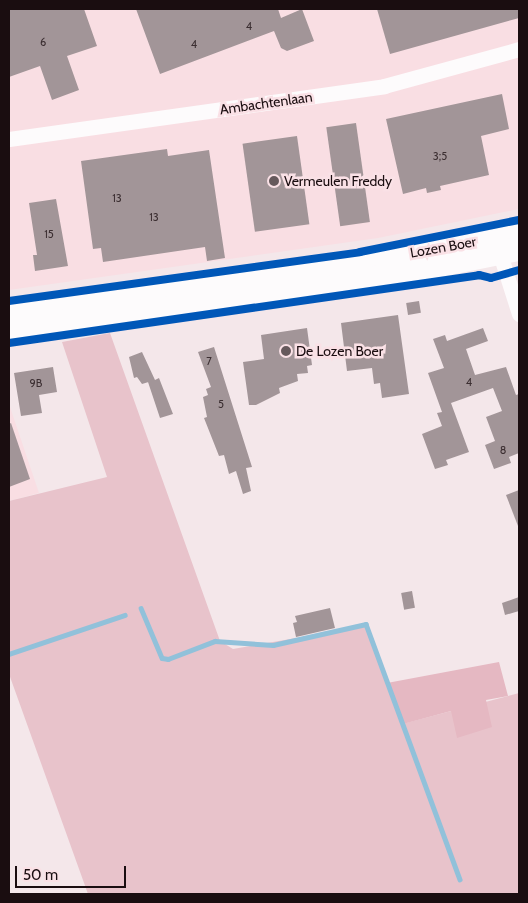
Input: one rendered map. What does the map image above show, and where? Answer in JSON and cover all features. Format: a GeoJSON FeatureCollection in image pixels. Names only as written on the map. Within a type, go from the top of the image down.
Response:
{"type":"FeatureCollection","features":[{"type":"Feature","properties":{"kind":"main road","name":"Lozen Boer"},"geometry":{"type":"LineString","coordinates":[[9,310],[334,266],[483,239],[519,230]]}},
{"type":"Feature","properties":{"kind":"main road","name":"Lozen Boer"},"geometry":{"type":"LineString","coordinates":[[9,329],[335,286],[510,252]]}},
{"type":"Feature","properties":{"kind":"street","name":"Ambachtenlaan"},"geometry":{"type":"LineString","coordinates":[[9,139],[384,86],[519,49]]}},
{"type":"Feature","properties":{"kind":"street"},"geometry":{"type":"LineString","coordinates":[[510,252],[519,314]]}},
{"type":"Feature","properties":{"kind":"shaded area"},"geometry":{"type":"Polygon","coordinates":[[[9,9],[519,9],[519,209],[378,238],[9,290],[9,9]]]}},
{"type":"Feature","properties":{"kind":"shaded area"},"geometry":{"type":"Polygon","coordinates":[[[110,333],[220,641],[233,649],[366,626],[402,724],[519,693],[519,894],[88,894],[9,674],[9,501],[107,477],[62,342],[110,333]]]}},
{"type":"Feature","properties":{"kind":"shaded area"},"geometry":{"type":"Polygon","coordinates":[[[9,404],[39,493],[9,501],[9,404]]]}},
{"type":"Feature","properties":{"kind":"shaded area"},"geometry":{"type":"Polygon","coordinates":[[[499,662],[508,696],[486,700],[492,727],[457,738],[451,711],[403,724],[387,683],[499,662]]]}},
{"type":"Feature","properties":{"kind":"building"},"geometry":{"type":"Polygon","coordinates":[[[9,9],[84,9],[97,46],[67,56],[79,90],[52,100],[40,66],[9,77],[9,9]]]}},
{"type":"Feature","properties":{"kind":"building"},"geometry":{"type":"Polygon","coordinates":[[[136,9],[278,9],[281,18],[302,9],[314,41],[287,51],[281,48],[274,31],[160,74],[136,9]]]}},
{"type":"Feature","properties":{"kind":"building"},"geometry":{"type":"Polygon","coordinates":[[[377,9],[519,9],[519,18],[390,54],[377,9]]]}},
{"type":"Feature","properties":{"kind":"building"},"geometry":{"type":"Polygon","coordinates":[[[502,94],[509,129],[481,136],[489,175],[440,186],[441,190],[427,193],[426,188],[403,194],[386,119],[502,94]]]}},
{"type":"Feature","properties":{"kind":"building"},"geometry":{"type":"Polygon","coordinates":[[[356,123],[370,222],[340,226],[326,127],[356,123]]]}},
{"type":"Feature","properties":{"kind":"building"},"geometry":{"type":"Polygon","coordinates":[[[297,136],[309,224],[255,232],[243,144],[297,136]]]}},
{"type":"Feature","properties":{"kind":"building"},"geometry":{"type":"Polygon","coordinates":[[[167,149],[168,156],[209,150],[225,258],[207,261],[205,247],[103,262],[101,248],[93,249],[81,161],[167,149]]]}},
{"type":"Feature","properties":{"kind":"building"},"geometry":{"type":"Polygon","coordinates":[[[56,199],[68,266],[35,271],[33,255],[37,255],[29,203],[56,199]]]}},
{"type":"Feature","properties":{"kind":"building"},"geometry":{"type":"Polygon","coordinates":[[[419,301],[421,313],[408,315],[406,303],[419,301]]]}},
{"type":"Feature","properties":{"kind":"building"},"geometry":{"type":"Polygon","coordinates":[[[398,315],[409,394],[382,398],[380,383],[374,384],[372,368],[347,371],[341,323],[398,315]]]}},
{"type":"Feature","properties":{"kind":"building"},"geometry":{"type":"Polygon","coordinates":[[[307,328],[312,365],[307,366],[308,373],[297,374],[298,381],[279,388],[280,393],[256,405],[249,405],[243,362],[264,359],[261,335],[307,328]]]}},
{"type":"Feature","properties":{"kind":"building"},"geometry":{"type":"Polygon","coordinates":[[[483,328],[488,341],[466,349],[475,375],[506,367],[516,395],[519,394],[519,453],[509,457],[511,463],[494,469],[485,445],[495,441],[486,417],[502,411],[493,388],[451,403],[469,452],[446,460],[448,465],[435,469],[422,434],[442,426],[437,413],[442,412],[428,373],[444,368],[433,339],[445,335],[447,341],[483,328]]]}},
{"type":"Feature","properties":{"kind":"building"},"geometry":{"type":"Polygon","coordinates":[[[214,347],[252,467],[246,468],[251,491],[243,494],[236,471],[229,474],[224,455],[219,456],[204,418],[207,417],[203,397],[208,395],[206,389],[211,387],[198,352],[214,347]]]}},
{"type":"Feature","properties":{"kind":"building"},"geometry":{"type":"Polygon","coordinates":[[[142,352],[155,380],[159,378],[173,414],[160,418],[148,382],[142,384],[137,377],[134,378],[129,357],[142,352]]]}},
{"type":"Feature","properties":{"kind":"building"},"geometry":{"type":"Polygon","coordinates":[[[53,367],[57,392],[39,395],[42,413],[21,416],[14,373],[53,367]]]}},
{"type":"Feature","properties":{"kind":"building"},"geometry":{"type":"Polygon","coordinates":[[[11,423],[30,479],[9,487],[9,424],[11,423]]]}},
{"type":"Feature","properties":{"kind":"building"},"geometry":{"type":"Polygon","coordinates":[[[519,490],[519,526],[518,526],[506,495],[519,490]]]}},
{"type":"Feature","properties":{"kind":"building"},"geometry":{"type":"Polygon","coordinates":[[[412,591],[415,608],[404,610],[401,593],[412,591]]]}},
{"type":"Feature","properties":{"kind":"building"},"geometry":{"type":"Polygon","coordinates":[[[519,597],[519,611],[505,615],[502,603],[519,597]]]}},
{"type":"Feature","properties":{"kind":"building"},"geometry":{"type":"Polygon","coordinates":[[[330,608],[335,628],[296,637],[293,623],[297,622],[295,616],[330,608]]]}},
{"type":"Feature","properties":{"kind":"waterway"},"geometry":{"type":"LineString","coordinates":[[141,608],[162,658],[168,659],[215,641],[273,645],[366,624],[460,879]]}},
{"type":"Feature","properties":{"kind":"waterway"},"geometry":{"type":"LineString","coordinates":[[9,654],[125,615]]}},
{"type":"Feature","properties":{"kind":"cycle path"},"geometry":{"type":"LineString","coordinates":[[9,301],[360,252],[519,220]]}},
{"type":"Feature","properties":{"kind":"cycle path"},"geometry":{"type":"LineString","coordinates":[[9,343],[479,275],[491,278],[519,270]]}},
{"type":"Feature","properties":{"kind":"place","name":"Vermeulen Freddy"},"geometry":{"type":"Point","coordinates":[274,181]}},
{"type":"Feature","properties":{"kind":"place","name":"De Lozen Boer"},"geometry":{"type":"Point","coordinates":[286,351]}}]}
